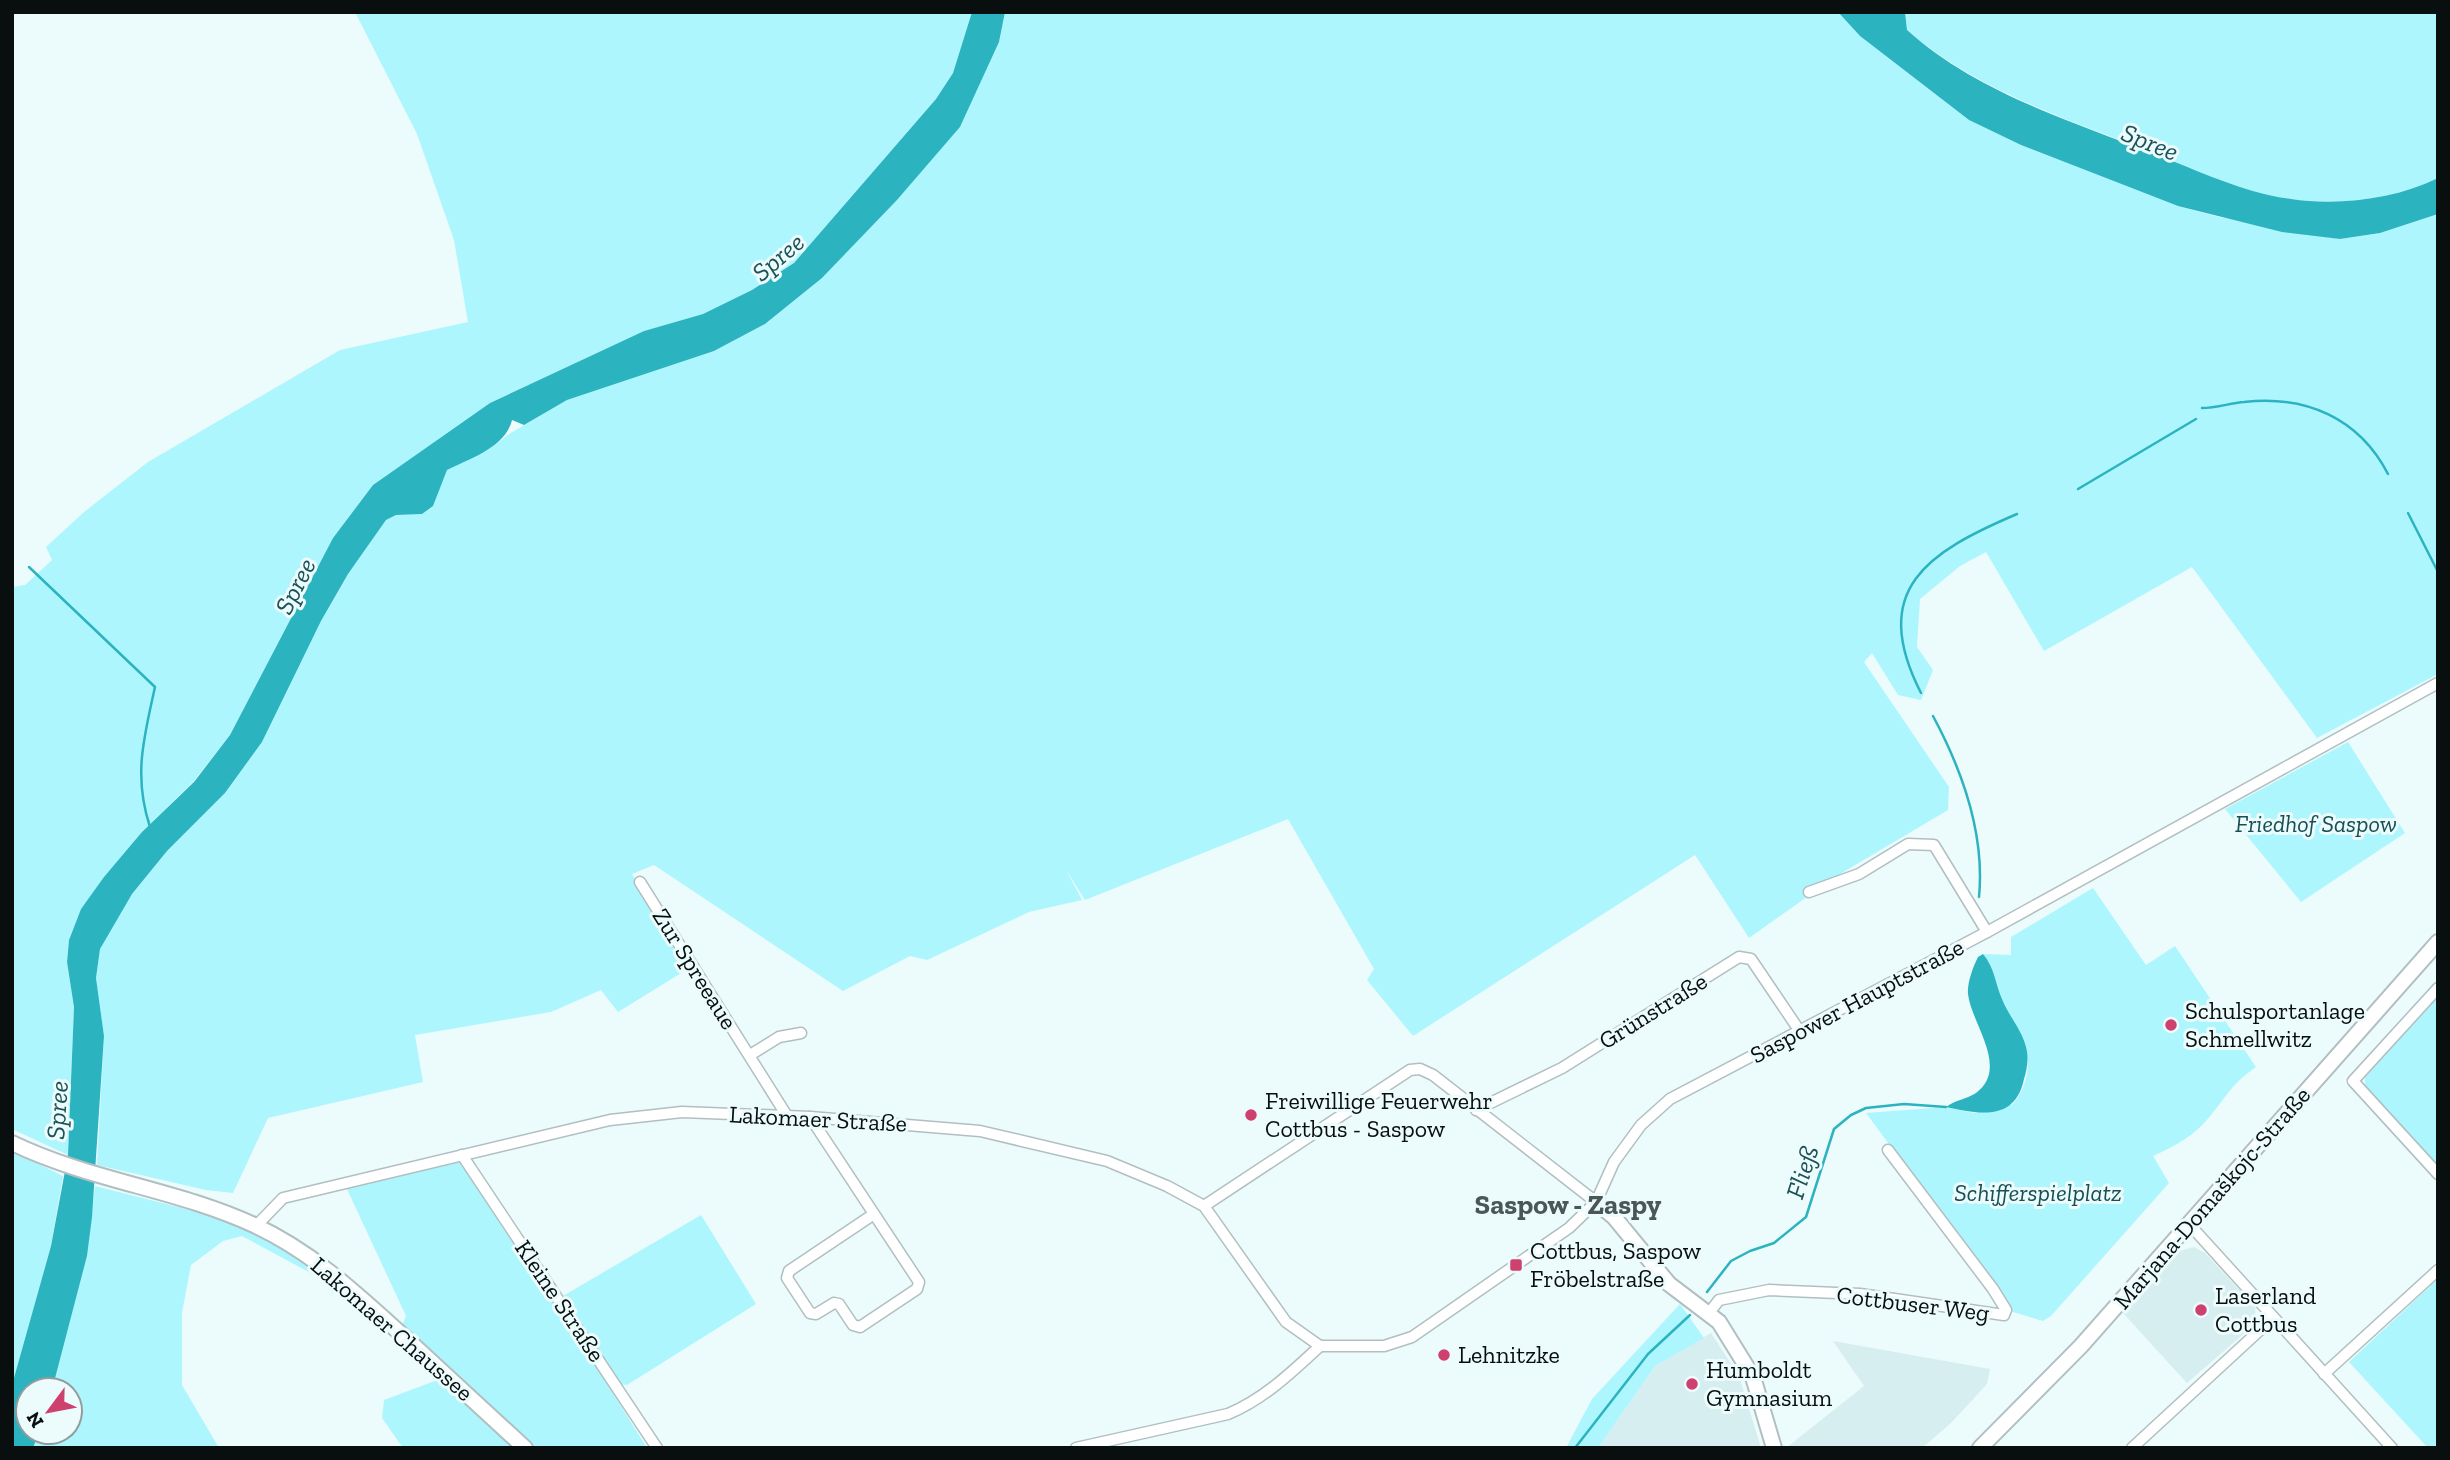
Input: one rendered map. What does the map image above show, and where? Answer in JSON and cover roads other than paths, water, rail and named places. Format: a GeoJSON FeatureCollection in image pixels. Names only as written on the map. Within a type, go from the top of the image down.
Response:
{"type":"FeatureCollection","features":[{"type":"Feature","properties":{"kind":"street","name":"Saspower Hauptstraße"},"geometry":{"type":"LineString","coordinates":[[1320,1346],[1384,1346],[1412,1337],[1569,1228],[1596,1202],[1614,1162],[1641,1125],[1670,1099],[1801,1033],[1987,933],[2438,683]]}},
{"type":"Feature","properties":{"kind":"street"},"geometry":{"type":"LineString","coordinates":[[1809,892],[1859,874],[1908,844],[1934,845],[1987,933]]}},
{"type":"Feature","properties":{"kind":"street","name":"Zur Spreeaue"},"geometry":{"type":"LineString","coordinates":[[640,882],[788,1116]]}},
{"type":"Feature","properties":{"kind":"street","name":"Marjana-Domaškojc-Straße"},"geometry":{"type":"LineString","coordinates":[[1980,1448],[2081,1346],[2438,942]]}},
{"type":"Feature","properties":{"kind":"street","name":"Grünstraße"},"geometry":{"type":"LineString","coordinates":[[1476,1110],[1562,1069],[1739,957],[1751,959],[1801,1033]]}},
{"type":"Feature","properties":{"kind":"street"},"geometry":{"type":"LineString","coordinates":[[2438,988],[2353,1081],[2438,1174]]}},
{"type":"Feature","properties":{"kind":"street","name":"Zur Spreeaue"},"geometry":{"type":"LineString","coordinates":[[750,1055],[779,1037],[801,1033]]}},
{"type":"Feature","properties":{"kind":"street"},"geometry":{"type":"LineString","coordinates":[[1204,1206],[1410,1070],[1420,1069],[1433,1075],[1614,1217],[1668,1284],[1720,1322],[1753,1377],[1774,1448]]}},
{"type":"Feature","properties":{"kind":"street","name":"Lakomaer Straße"},"geometry":{"type":"LineString","coordinates":[[256,1226],[283,1198],[610,1120],[682,1112],[810,1117],[980,1131],[1107,1161],[1167,1186],[1204,1206],[1286,1322],[1320,1346]]}},
{"type":"Feature","properties":{"kind":"street"},"geometry":{"type":"LineString","coordinates":[[810,1117],[919,1282],[916,1289],[860,1327],[853,1325],[839,1304],[834,1303],[816,1314],[810,1313],[787,1278],[789,1271],[874,1214]]}},
{"type":"Feature","properties":{"kind":"street","name":"Lakomaer Chaussee"},"geometry":{"type":"LineString","coordinates":[[12,1143],[48,1160],[114,1182],[210,1206],[256,1226],[306,1254],[346,1284],[525,1448]]}},
{"type":"Feature","properties":{"kind":"street","name":"Cottbuser Weg"},"geometry":{"type":"LineString","coordinates":[[1709,1313],[1719,1300],[1769,1290],[1860,1294],[2004,1315],[2006,1310],[1993,1289],[1888,1150]]}},
{"type":"Feature","properties":{"kind":"street","name":"Kleine Straße"},"geometry":{"type":"LineString","coordinates":[[462,1155],[657,1448]]}},
{"type":"Feature","properties":{"kind":"street"},"geometry":{"type":"LineString","coordinates":[[2190,1225],[2261,1300],[2273,1318],[2392,1448]]}},
{"type":"Feature","properties":{"kind":"street"},"geometry":{"type":"LineString","coordinates":[[2325,1374],[2438,1270]]}},
{"type":"Feature","properties":{"kind":"street"},"geometry":{"type":"LineString","coordinates":[[2132,1448],[2273,1318]]}},
{"type":"Feature","properties":{"kind":"street"},"geometry":{"type":"LineString","coordinates":[[1076,1448],[1228,1414],[1246,1406],[1282,1381],[1320,1346]]}},
{"type":"Feature","properties":{"kind":"waterway"},"geometry":{"type":"LineString","coordinates":[[2202,408],[2267,401],[2289,402],[2309,407],[2328,414],[2362,438],[2388,474]]}},
{"type":"Feature","properties":{"kind":"waterway"},"geometry":{"type":"LineString","coordinates":[[2078,489],[2196,419]]}},
{"type":"Feature","properties":{"kind":"waterway"},"geometry":{"type":"LineString","coordinates":[[2408,513],[2438,572]]}},
{"type":"Feature","properties":{"kind":"waterway"},"geometry":{"type":"LineString","coordinates":[[1921,693],[1906,657],[1901,627],[1905,601],[1916,579],[1934,560],[1957,543],[2017,514]]}},
{"type":"Feature","properties":{"kind":"waterway"},"geometry":{"type":"LineString","coordinates":[[29,567],[155,687],[144,740],[141,773],[150,827]]}},
{"type":"Feature","properties":{"kind":"waterway"},"geometry":{"type":"LineString","coordinates":[[1933,716],[1962,781],[1975,827],[1980,874],[1979,897]]}},
{"type":"Feature","properties":{"kind":"waterway","name":"Fließ"},"geometry":{"type":"LineString","coordinates":[[1707,1292],[1731,1261],[1774,1243],[1806,1217],[1834,1129],[1851,1115],[1866,1108],[1904,1104],[1946,1107]]}},
{"type":"Feature","properties":{"kind":"waterway","name":"Fließ"},"geometry":{"type":"LineString","coordinates":[[1575,1448],[1648,1354],[1690,1315]]}},
{"type":"Feature","properties":{"kind":"place","name":"Schulsportanlage Schmellwitz"},"geometry":{"type":"Point","coordinates":[2171,1025]}},
{"type":"Feature","properties":{"kind":"place","name":"Freiwillige Feuerwehr Cottbus - Saspow"},"geometry":{"type":"Point","coordinates":[1251,1115]}},
{"type":"Feature","properties":{"kind":"place","name":"Cottbus, Saspow Fröbelstraße"},"geometry":{"type":"Point","coordinates":[1516,1265]}},
{"type":"Feature","properties":{"kind":"place","name":"Laserland Cottbus"},"geometry":{"type":"Point","coordinates":[2201,1310]}},
{"type":"Feature","properties":{"kind":"place","name":"Lehnitzke"},"geometry":{"type":"Point","coordinates":[1444,1355]}},
{"type":"Feature","properties":{"kind":"place","name":"Humboldt Gymnasium"},"geometry":{"type":"Point","coordinates":[1692,1384]}},
{"type":"Feature","properties":{"kind":"district","name":"Saspow - Zaspy"},"geometry":{"type":"Point","coordinates":[1568,1204]}},
{"type":"Feature","properties":{"kind":"water label","name":"Spree"},"geometry":{"type":"Point","coordinates":[2150,142]}},
{"type":"Feature","properties":{"kind":"water label","name":"Spree"},"geometry":{"type":"Point","coordinates":[778,257]}},
{"type":"Feature","properties":{"kind":"water label","name":"Spree"},"geometry":{"type":"Point","coordinates":[295,586]}},
{"type":"Feature","properties":{"kind":"water label","name":"Spree"},"geometry":{"type":"Point","coordinates":[57,1110]}},
{"type":"Feature","properties":{"kind":"park label","name":"Friedhof Saspow"},"geometry":{"type":"Point","coordinates":[2316,824]}},
{"type":"Feature","properties":{"kind":"park label","name":"Schifferspielplatz"},"geometry":{"type":"Point","coordinates":[2038,1193]}}]}
